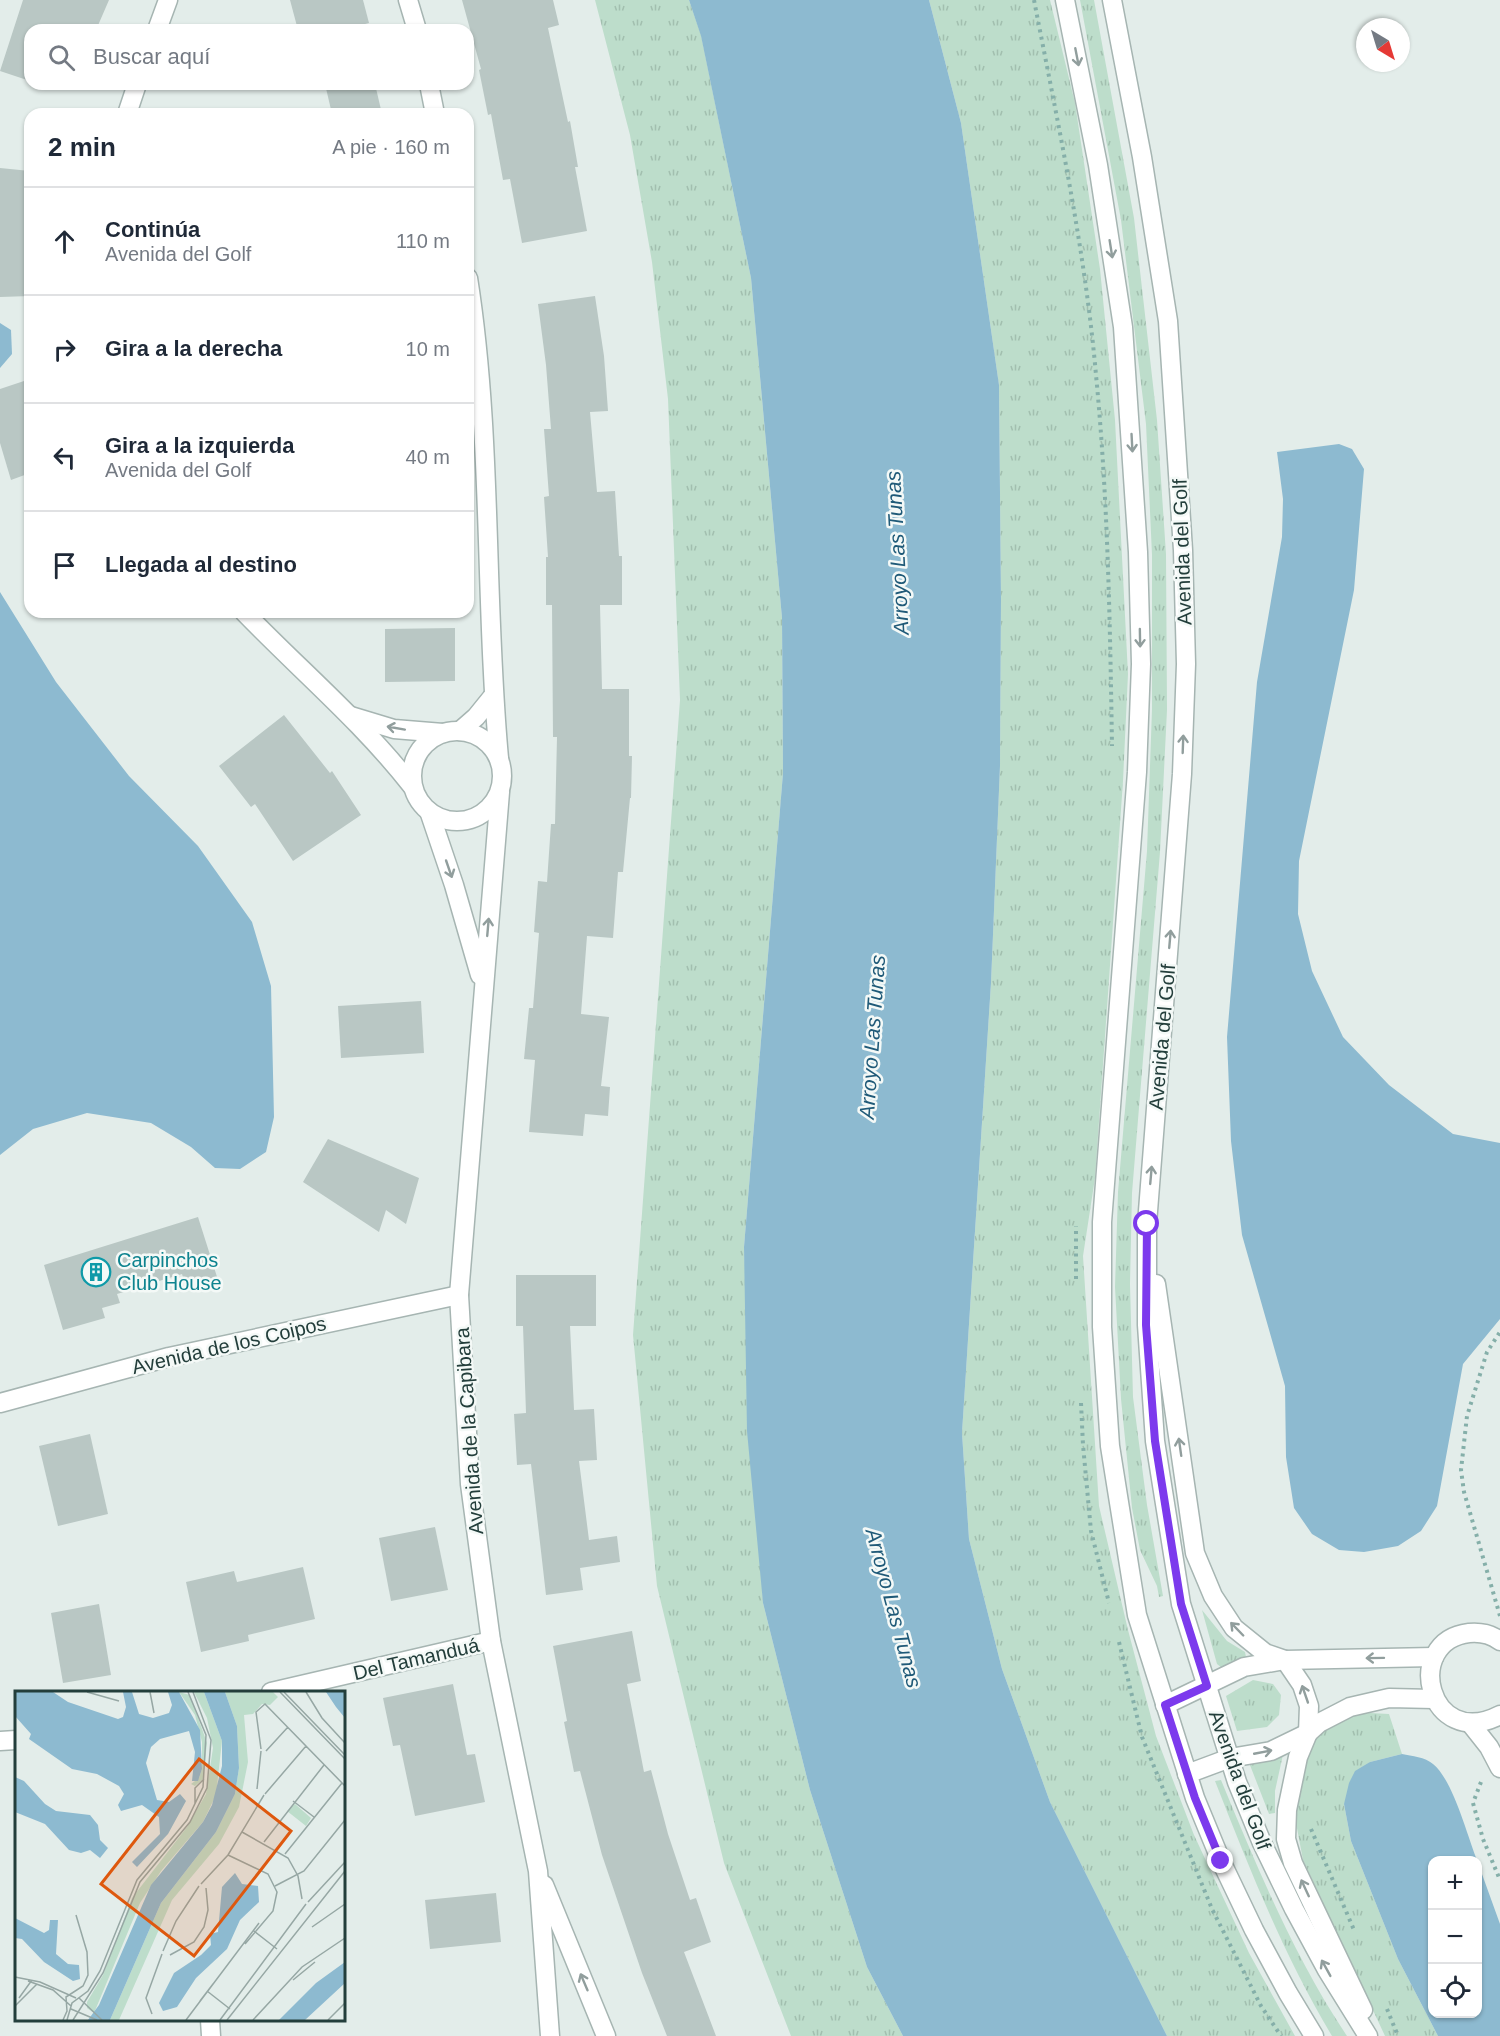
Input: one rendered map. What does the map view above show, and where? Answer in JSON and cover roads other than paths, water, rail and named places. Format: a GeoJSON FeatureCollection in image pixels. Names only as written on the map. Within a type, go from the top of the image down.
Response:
{"type":"FeatureCollection","features":[{"type":"Feature","properties":{"kind":"street"},"geometry":{"type":"LineString","coordinates":[[159,24],[168,0]]}},
{"type":"Feature","properties":{"kind":"street"},"geometry":{"type":"LineString","coordinates":[[408,0],[415,24]]}},
{"type":"Feature","properties":{"kind":"street"},"geometry":{"type":"LineString","coordinates":[[1065,0],[1098,165],[1123,327],[1138,552],[1141,664],[1137,772],[1102,1222],[1102,1327],[1110,1446],[1137,1615],[1195,1798],[1221,1861],[1282,1982],[1314,2036]]}},
{"type":"Feature","properties":{"kind":"street","name":"Avenida del Golf"},"geometry":{"type":"LineString","coordinates":[[1112,0],[1142,157],[1168,321],[1183,550],[1186,664],[1182,774],[1147,1224],[1146,1325],[1155,1441],[1181,1604],[1237,1782],[1294,1909],[1327,1970],[1368,2036]]}},
{"type":"Feature","properties":{"kind":"street"},"geometry":{"type":"LineString","coordinates":[[129,108],[135,90]]}},
{"type":"Feature","properties":{"kind":"street"},"geometry":{"type":"LineString","coordinates":[[430,90],[434,108]]}},
{"type":"Feature","properties":{"kind":"street","name":"Avenida de la Capibara"},"geometry":{"type":"LineString","coordinates":[[474,340],[489,548],[493,696],[502,780],[483,985],[459,1294],[470,1484],[491,1641],[538,1871],[550,2036]]}},
{"type":"Feature","properties":{"kind":"street","name":"Avenida de la Capibara"},"geometry":{"type":"LineString","coordinates":[[250,618],[388,756],[412,786],[415,796],[430,814],[454,885],[483,985]]}},
{"type":"Feature","properties":{"kind":"street"},"geometry":{"type":"LineString","coordinates":[[412,786],[411,772],[414,759],[421,748],[431,739],[451,732],[476,717],[493,696]]}},
{"type":"Feature","properties":{"kind":"street"},"geometry":{"type":"LineString","coordinates":[[350,716],[394,729],[472,733],[493,748],[499,758]]}},
{"type":"Feature","properties":{"kind":"street"},"geometry":{"type":"LineString","coordinates":[[430,814],[442,820],[456,822],[470,820],[488,809],[500,792]]}},
{"type":"Feature","properties":{"kind":"street"},"geometry":{"type":"LineString","coordinates":[[1147,1224],[1195,1553],[1213,1596],[1234,1628],[1264,1653],[1285,1660],[1302,1685],[1309,1706],[1308,1733],[1298,1757],[1287,1810],[1286,1839],[1293,1863],[1376,2036]]}},
{"type":"Feature","properties":{"kind":"street","name":"Avenida de los Coipos"},"geometry":{"type":"LineString","coordinates":[[0,1403],[169,1357],[459,1294]]}},
{"type":"Feature","properties":{"kind":"street"},"geometry":{"type":"LineString","coordinates":[[1500,1641],[1496,1637],[1479,1632],[1461,1634],[1445,1643],[1434,1657],[1429,1674],[1434,1699],[1439,1707],[1453,1718],[1470,1723],[1488,1721],[1500,1715]]}},
{"type":"Feature","properties":{"kind":"street","name":"Del Tamanduá"},"geometry":{"type":"LineString","coordinates":[[275,1691],[491,1641]]}},
{"type":"Feature","properties":{"kind":"street"},"geometry":{"type":"LineString","coordinates":[[1165,1705],[1244,1667],[1285,1660],[1434,1657]]}},
{"type":"Feature","properties":{"kind":"street"},"geometry":{"type":"LineString","coordinates":[[1187,1774],[1230,1758],[1271,1751],[1308,1733],[1319,1723],[1350,1707],[1389,1698],[1434,1699]]}},
{"type":"Feature","properties":{"kind":"street"},"geometry":{"type":"LineString","coordinates":[[1470,1723],[1489,1747],[1500,1768]]}},
{"type":"Feature","properties":{"kind":"street"},"geometry":{"type":"LineString","coordinates":[[0,1741],[15,1740]]}},
{"type":"Feature","properties":{"kind":"street","name":"Avenida de la Capibara"},"geometry":{"type":"LineString","coordinates":[[538,1871],[606,2036]]}},
{"type":"Feature","properties":{"kind":"street"},"geometry":{"type":"LineString","coordinates":[[210,2021],[211,2036]]}},
{"type":"Feature","properties":{"kind":"water","name":"Arroyo Las Tunas"},"geometry":{"type":"Polygon","coordinates":[[[689,0],[929,0],[961,123],[999,385],[1001,600],[1000,766],[991,983],[962,1433],[969,1539],[1002,1669],[1050,1802],[1167,2036],[903,2036],[867,1967],[810,1790],[763,1603],[747,1431],[744,1247],[783,773],[782,618],[751,278],[701,36],[689,0]]]}},
{"type":"Feature","properties":{"kind":"water"},"geometry":{"type":"Polygon","coordinates":[[[0,323],[11,330],[12,354],[0,368],[0,323]]]}},
{"type":"Feature","properties":{"kind":"water"},"geometry":{"type":"Polygon","coordinates":[[[1339,444],[1352,449],[1364,469],[1354,590],[1299,861],[1298,914],[1312,971],[1343,1037],[1389,1085],[1453,1134],[1500,1143],[1500,1319],[1463,1364],[1437,1506],[1421,1531],[1398,1546],[1364,1552],[1339,1550],[1312,1534],[1294,1508],[1286,1457],[1285,1386],[1242,1235],[1231,1141],[1227,1037],[1257,682],[1282,537],[1283,499],[1277,452],[1339,444]]]}},
{"type":"Feature","properties":{"kind":"water"},"geometry":{"type":"Polygon","coordinates":[[[0,592],[56,682],[129,776],[198,846],[252,922],[271,986],[274,1117],[266,1152],[240,1169],[215,1168],[191,1147],[151,1123],[87,1113],[33,1129],[0,1155],[0,592]]]}},
{"type":"Feature","properties":{"kind":"water"},"geometry":{"type":"Polygon","coordinates":[[[1402,1754],[1418,1757],[1433,1764],[1447,1782],[1476,1856],[1428,1856],[1428,2017],[1398,1959],[1351,1841],[1344,1804],[1349,1783],[1355,1771],[1370,1762],[1402,1754]]]}},
{"type":"Feature","properties":{"kind":"water"},"geometry":{"type":"Polygon","coordinates":[[[1482,1874],[1500,1924],[1500,2036],[1438,2036],[1429,2018],[1482,2018],[1482,1874]]]}},
{"type":"Feature","properties":{"kind":"place","name":"Carpinchos Club House"},"geometry":{"type":"Point","coordinates":[96,1272]}}]}
